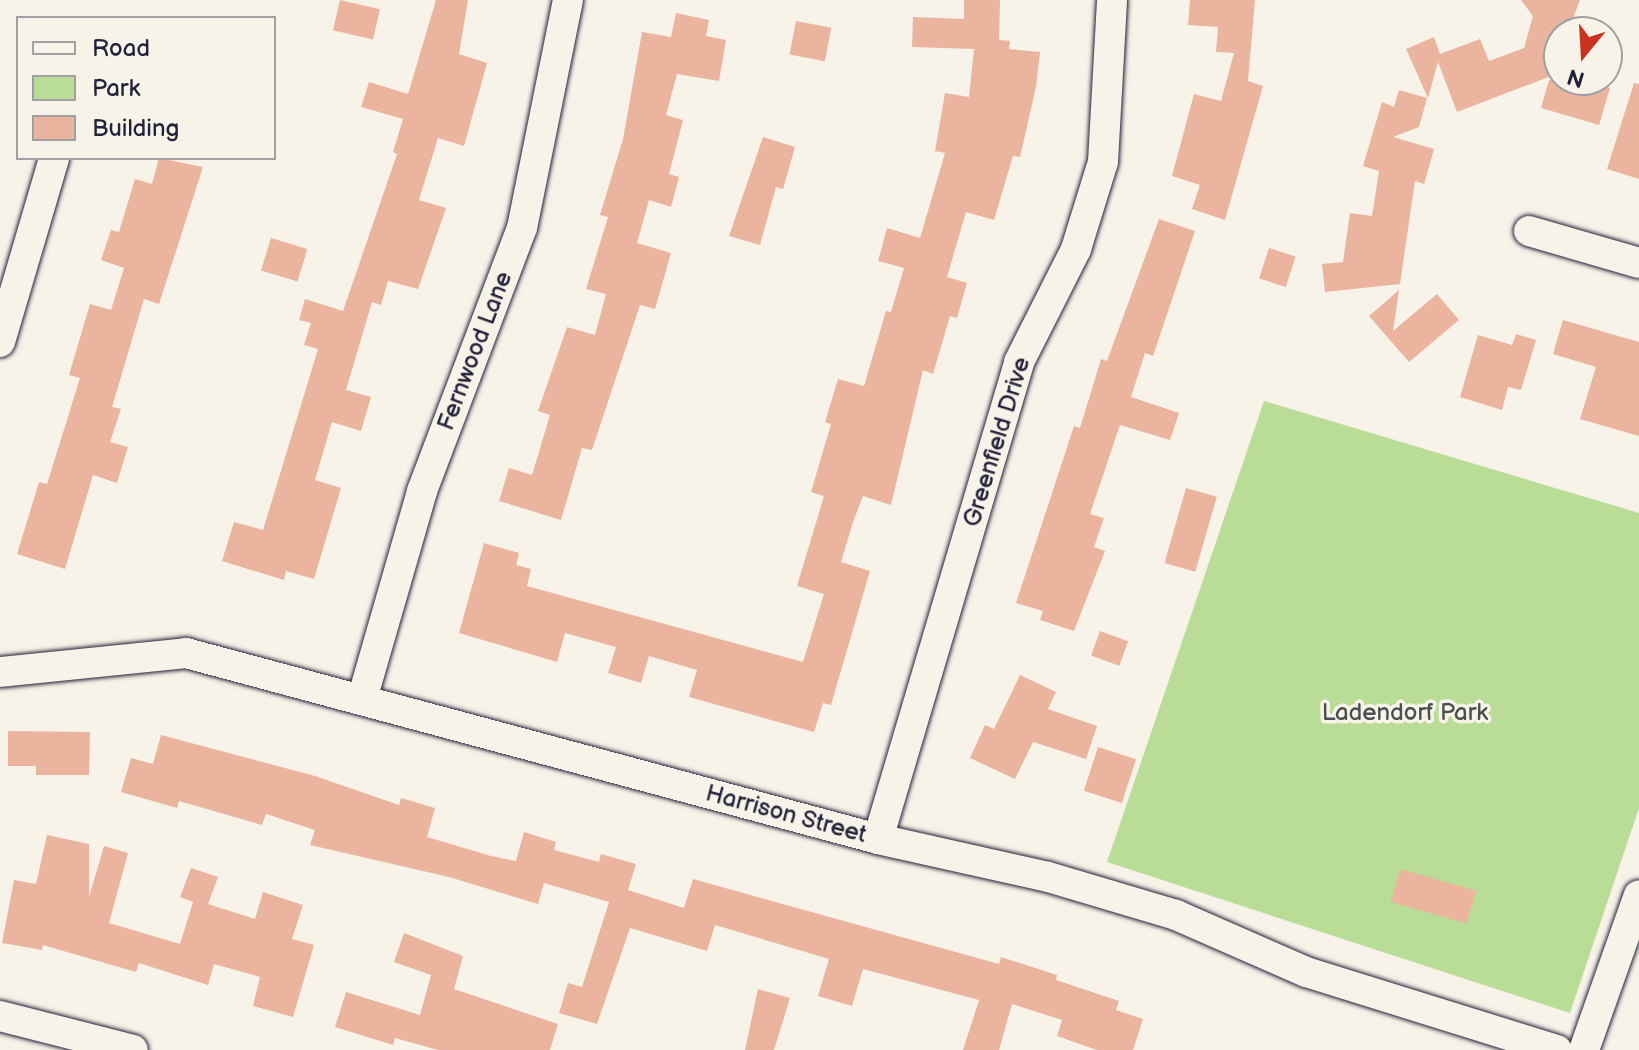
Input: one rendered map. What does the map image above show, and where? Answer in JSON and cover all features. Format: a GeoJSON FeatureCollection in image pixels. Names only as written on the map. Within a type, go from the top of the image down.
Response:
{"type":"FeatureCollection","features":[{"type":"Feature","properties":{"kind":"street","name":"Fernwood Lane"},"geometry":{"type":"LineString","coordinates":[[363,696],[422,491],[522,228],[568,0]]}},
{"type":"Feature","properties":{"kind":"street","name":"Greenfield Drive"},"geometry":{"type":"LineString","coordinates":[[878,839],[1019,362],[1076,249],[1103,162],[1112,0]]}},
{"type":"Feature","properties":{"kind":"street"},"geometry":{"type":"LineString","coordinates":[[0,342],[53,160]]}},
{"type":"Feature","properties":{"kind":"street"},"geometry":{"type":"LineString","coordinates":[[1529,231],[1639,263]]}},
{"type":"Feature","properties":{"kind":"street","name":"Harrison Street"},"geometry":{"type":"LineString","coordinates":[[0,672],[186,653],[363,696],[878,839],[1048,877],[1176,915],[1306,972],[1557,1050]]}},
{"type":"Feature","properties":{"kind":"street"},"geometry":{"type":"LineString","coordinates":[[1584,1050],[1639,895]]}},
{"type":"Feature","properties":{"kind":"street"},"geometry":{"type":"LineString","coordinates":[[0,1016],[133,1050]]}},
{"type":"Feature","properties":{"kind":"green space","name":"Ladendorf Park"},"geometry":{"type":"Polygon","coordinates":[[[1264,401],[1639,513],[1639,808],[1570,1013],[1107,862],[1264,401]]]}},
{"type":"Feature","properties":{"kind":"building"},"geometry":{"type":"Polygon","coordinates":[[[340,0],[380,9],[373,39],[333,30],[340,0]]]}},
{"type":"Feature","properties":{"kind":"building"},"geometry":{"type":"Polygon","coordinates":[[[436,0],[468,0],[459,54],[487,63],[464,146],[438,138],[419,200],[446,208],[418,289],[388,281],[381,305],[372,302],[346,390],[371,397],[361,431],[332,422],[315,480],[341,488],[314,579],[286,571],[284,580],[222,561],[234,522],[263,530],[318,349],[304,345],[311,323],[299,320],[305,299],[343,311],[397,154],[393,152],[403,119],[361,107],[369,82],[408,94],[436,0]]]}},
{"type":"Feature","properties":{"kind":"building"},"geometry":{"type":"Polygon","coordinates":[[[964,0],[1000,0],[999,40],[1010,41],[1009,49],[1040,52],[1036,87],[1020,157],[1013,156],[994,220],[966,212],[947,277],[967,283],[957,318],[950,316],[933,374],[923,370],[891,505],[863,496],[853,522],[841,562],[870,571],[831,705],[823,703],[814,732],[689,697],[697,670],[649,656],[641,683],[608,673],[616,647],[565,633],[557,662],[459,633],[484,543],[519,553],[516,565],[531,569],[527,586],[803,662],[824,594],[797,586],[824,496],[811,492],[831,424],[825,422],[838,379],[864,386],[886,311],[891,312],[904,268],[878,261],[887,228],[920,238],[945,153],[935,151],[945,93],[969,97],[974,49],[912,47],[913,17],[964,19],[964,0]]]}},
{"type":"Feature","properties":{"kind":"building"},"geometry":{"type":"Polygon","coordinates":[[[1190,0],[1255,0],[1248,81],[1263,86],[1225,220],[1192,209],[1200,185],[1172,176],[1194,94],[1221,101],[1234,53],[1216,52],[1218,27],[1188,25],[1190,0]]]}},
{"type":"Feature","properties":{"kind":"building"},"geometry":{"type":"Polygon","coordinates":[[[1521,0],[1580,0],[1574,16],[1543,16],[1543,79],[1457,112],[1438,62],[1428,98],[1406,49],[1434,37],[1440,54],[1480,39],[1489,61],[1524,48],[1533,16],[1521,0]]]}},
{"type":"Feature","properties":{"kind":"building"},"geometry":{"type":"Polygon","coordinates":[[[676,13],[709,20],[706,36],[726,40],[719,81],[677,74],[666,115],[683,120],[669,174],[679,177],[671,207],[649,200],[637,243],[671,253],[655,309],[640,305],[592,450],[582,448],[561,520],[499,501],[509,468],[532,475],[550,415],[538,411],[567,327],[595,335],[606,294],[586,289],[608,217],[600,215],[623,139],[642,32],[671,37],[676,13]]]}},
{"type":"Feature","properties":{"kind":"building"},"geometry":{"type":"Polygon","coordinates":[[[796,21],[831,28],[825,61],[790,54],[796,21]]]}},
{"type":"Feature","properties":{"kind":"building"},"geometry":{"type":"Polygon","coordinates":[[[1634,83],[1639,84],[1639,179],[1607,169],[1634,83]]]}},
{"type":"Feature","properties":{"kind":"building"},"geometry":{"type":"Polygon","coordinates":[[[1399,90],[1427,98],[1419,127],[1393,137],[1434,149],[1424,184],[1415,181],[1400,284],[1325,292],[1322,264],[1343,262],[1350,213],[1372,216],[1379,171],[1363,166],[1382,102],[1394,107],[1399,90]]]}},
{"type":"Feature","properties":{"kind":"building"},"geometry":{"type":"Polygon","coordinates":[[[1544,96],[1608,96],[1599,125],[1541,108],[1544,96]]]}},
{"type":"Feature","properties":{"kind":"building"},"geometry":{"type":"Polygon","coordinates":[[[763,137],[795,147],[783,189],[776,187],[760,245],[729,236],[763,137]]]}},
{"type":"Feature","properties":{"kind":"building"},"geometry":{"type":"Polygon","coordinates":[[[158,160],[203,167],[159,304],[144,299],[112,407],[121,409],[110,442],[128,447],[117,483],[93,475],[65,569],[17,554],[39,482],[47,484],[80,378],[69,375],[90,304],[111,310],[124,268],[101,260],[111,230],[119,232],[135,179],[152,184],[158,160]]]}},
{"type":"Feature","properties":{"kind":"building"},"geometry":{"type":"Polygon","coordinates":[[[1159,219],[1195,231],[1153,356],[1145,353],[1131,397],[1179,413],[1170,440],[1120,425],[1090,514],[1104,518],[1094,547],[1105,551],[1074,631],[1040,620],[1043,611],[1016,603],[1074,426],[1080,428],[1101,359],[1107,361],[1159,219]]]}},
{"type":"Feature","properties":{"kind":"building"},"geometry":{"type":"Polygon","coordinates":[[[271,238],[307,249],[297,282],[261,271],[271,238]]]}},
{"type":"Feature","properties":{"kind":"building"},"geometry":{"type":"Polygon","coordinates":[[[1269,248],[1296,257],[1286,287],[1259,278],[1269,248]]]}},
{"type":"Feature","properties":{"kind":"building"},"geometry":{"type":"Polygon","coordinates":[[[1399,290],[1393,331],[1437,294],[1459,320],[1409,362],[1369,316],[1399,290]]]}},
{"type":"Feature","properties":{"kind":"building"},"geometry":{"type":"Polygon","coordinates":[[[1563,320],[1639,342],[1639,436],[1580,419],[1596,367],[1553,354],[1563,320]]]}},
{"type":"Feature","properties":{"kind":"building"},"geometry":{"type":"Polygon","coordinates":[[[1516,334],[1536,340],[1521,390],[1508,387],[1502,410],[1460,397],[1478,335],[1512,345],[1516,334]]]}},
{"type":"Feature","properties":{"kind":"building"},"geometry":{"type":"Polygon","coordinates":[[[1186,488],[1217,497],[1195,572],[1165,563],[1186,488]]]}},
{"type":"Feature","properties":{"kind":"building"},"geometry":{"type":"Polygon","coordinates":[[[1100,631],[1128,641],[1119,666],[1091,655],[1100,631]]]}},
{"type":"Feature","properties":{"kind":"building"},"geometry":{"type":"Polygon","coordinates":[[[1020,675],[1056,692],[1048,709],[1097,726],[1086,759],[1033,742],[1015,779],[970,758],[985,725],[994,729],[1020,675]]]}},
{"type":"Feature","properties":{"kind":"building"},"geometry":{"type":"Polygon","coordinates":[[[8,731],[90,732],[89,775],[36,775],[36,766],[8,766],[8,731]]]}},
{"type":"Feature","properties":{"kind":"building"},"geometry":{"type":"Polygon","coordinates":[[[161,735],[315,776],[399,805],[401,798],[435,808],[427,837],[491,856],[516,861],[524,832],[556,842],[554,850],[599,862],[601,854],[636,864],[628,890],[684,908],[693,879],[999,964],[1001,957],[1057,975],[1056,980],[1119,1001],[1116,1010],[1143,1019],[1133,1050],[1097,1050],[1057,1036],[1062,1020],[1012,1004],[999,1050],[963,1050],[979,1000],[863,969],[852,1006],[818,996],[829,959],[715,925],[707,951],[630,928],[597,1024],[559,1013],[568,983],[582,987],[609,902],[544,883],[538,904],[449,877],[310,845],[315,830],[266,814],[262,825],[179,801],[177,808],[121,792],[131,758],[153,764],[161,735]]]}},
{"type":"Feature","properties":{"kind":"building"},"geometry":{"type":"Polygon","coordinates":[[[1098,747],[1136,759],[1122,803],[1084,791],[1098,747]]]}},
{"type":"Feature","properties":{"kind":"building"},"geometry":{"type":"Polygon","coordinates":[[[47,835],[89,844],[89,897],[104,846],[128,853],[109,923],[180,944],[193,902],[180,897],[191,868],[218,877],[208,904],[255,919],[263,892],[303,905],[292,939],[314,945],[293,1017],[253,1006],[260,977],[214,964],[208,985],[139,963],[136,972],[43,945],[42,950],[2,943],[14,880],[36,884],[47,835]]]}},
{"type":"Feature","properties":{"kind":"building"},"geometry":{"type":"Polygon","coordinates":[[[1400,869],[1476,891],[1467,923],[1391,902],[1400,869]]]}},
{"type":"Feature","properties":{"kind":"building"},"geometry":{"type":"Polygon","coordinates":[[[404,933],[463,956],[454,989],[558,1024],[550,1050],[438,1050],[395,1038],[393,1045],[335,1027],[346,992],[420,1015],[431,975],[394,962],[404,933]]]}},
{"type":"Feature","properties":{"kind":"building"},"geometry":{"type":"Polygon","coordinates":[[[758,989],[790,998],[774,1050],[745,1050],[758,989]]]}}]}
